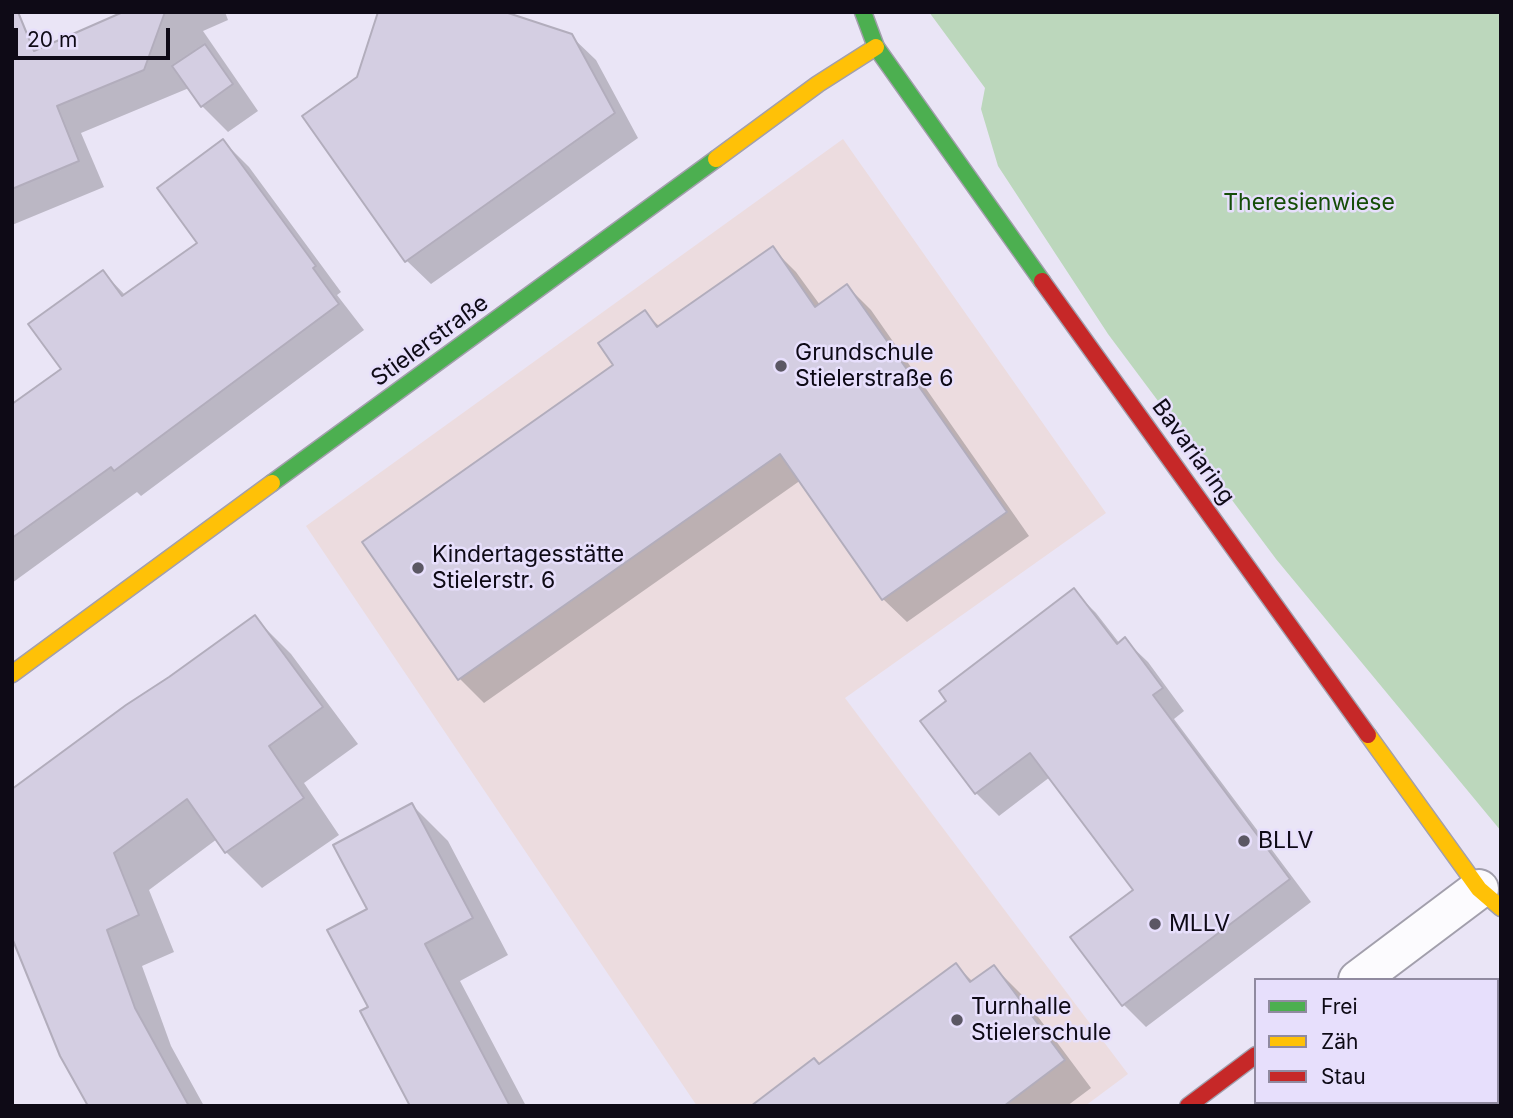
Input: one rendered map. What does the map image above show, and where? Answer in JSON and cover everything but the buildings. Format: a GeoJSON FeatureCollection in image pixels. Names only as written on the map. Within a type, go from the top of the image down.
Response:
{"type":"FeatureCollection","features":[{"type":"Feature","properties":{"kind":"street","name":"Bavariaring"},"geometry":{"type":"LineString","coordinates":[[863,12],[876,47],[1161,447],[1490,899]]}},
{"type":"Feature","properties":{"kind":"street","name":"Stielerstraße"},"geometry":{"type":"LineString","coordinates":[[12,674],[807,93],[876,47]]}},
{"type":"Feature","properties":{"kind":"street"},"geometry":{"type":"LineString","coordinates":[[1361,978],[1490,899]]}},
{"type":"Feature","properties":{"kind":"street"},"geometry":{"type":"LineString","coordinates":[[1188,1106],[1254,1056]]}},
{"type":"Feature","properties":{"kind":"shaded area"},"geometry":{"type":"Polygon","coordinates":[[[843,139],[1106,513],[845,698],[1128,1074],[1085,1106],[697,1106],[306,526],[843,139]]]}},
{"type":"Feature","properties":{"kind":"green space","name":"Theresienwiese"},"geometry":{"type":"Polygon","coordinates":[[[929,12],[1501,12],[1501,831],[1276,559],[1108,334],[998,166],[981,109],[985,88],[929,12]]]}},
{"type":"Feature","properties":{"kind":"traffic: fast"},"geometry":{"type":"LineString","coordinates":[[863,12],[876,47],[1042,281]]}},
{"type":"Feature","properties":{"kind":"traffic: fast"},"geometry":{"type":"LineString","coordinates":[[272,483],[716,159]]}},
{"type":"Feature","properties":{"kind":"traffic: slow"},"geometry":{"type":"LineString","coordinates":[[716,159],[818,84],[876,47]]}},
{"type":"Feature","properties":{"kind":"traffic: slow"},"geometry":{"type":"LineString","coordinates":[[12,674],[272,483]]}},
{"type":"Feature","properties":{"kind":"traffic: slow"},"geometry":{"type":"LineString","coordinates":[[1368,735],[1479,889],[1501,908]]}},
{"type":"Feature","properties":{"kind":"traffic: jam"},"geometry":{"type":"LineString","coordinates":[[1042,281],[1368,735]]}},
{"type":"Feature","properties":{"kind":"traffic: jam"},"geometry":{"type":"LineString","coordinates":[[1188,1106],[1254,1056]]}},
{"type":"Feature","properties":{"kind":"place","name":"Grundschule Stielerstraße 6"},"geometry":{"type":"Point","coordinates":[781,366]}},
{"type":"Feature","properties":{"kind":"place","name":"Kindertagesstätte Stielerstr. 6"},"geometry":{"type":"Point","coordinates":[418,568]}},
{"type":"Feature","properties":{"kind":"place","name":"BLLV"},"geometry":{"type":"Point","coordinates":[1244,841]}},
{"type":"Feature","properties":{"kind":"place","name":"MLLV"},"geometry":{"type":"Point","coordinates":[1155,924]}},
{"type":"Feature","properties":{"kind":"place","name":"Turnhalle Stielerschule"},"geometry":{"type":"Point","coordinates":[957,1020]}}]}
